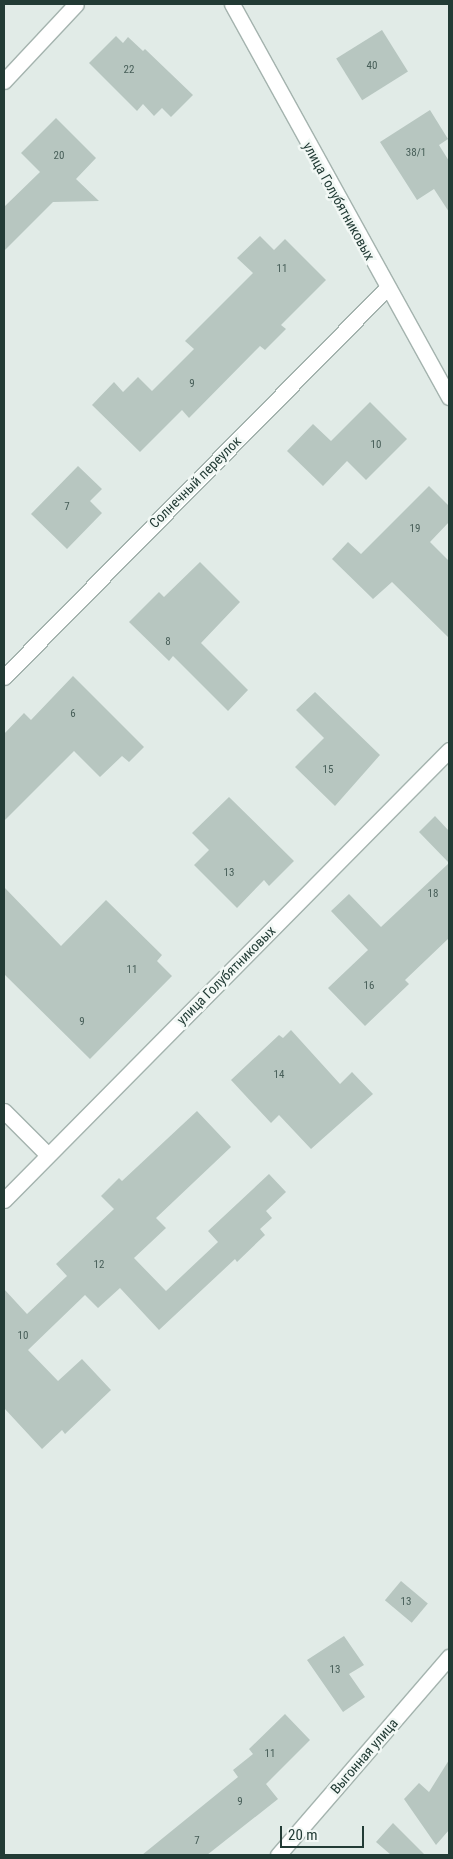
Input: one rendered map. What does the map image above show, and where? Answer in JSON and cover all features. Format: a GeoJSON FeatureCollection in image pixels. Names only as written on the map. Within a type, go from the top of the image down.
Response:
{"type":"FeatureCollection","features":[{"type":"Feature","properties":{"kind":"street"},"geometry":{"type":"LineString","coordinates":[[4,81],[76,4]]}},
{"type":"Feature","properties":{"kind":"street","name":"улица Голубятниковых"},"geometry":{"type":"LineString","coordinates":[[232,4],[387,288],[449,397]]}},
{"type":"Feature","properties":{"kind":"street","name":"Солнечный переулок"},"geometry":{"type":"LineString","coordinates":[[4,677],[387,288]]}},
{"type":"Feature","properties":{"kind":"street","name":"улица Голубятниковых"},"geometry":{"type":"LineString","coordinates":[[4,1200],[449,750]]}},
{"type":"Feature","properties":{"kind":"street"},"geometry":{"type":"LineString","coordinates":[[4,1111],[48,1155]]}},
{"type":"Feature","properties":{"kind":"street","name":"Выгонная улица"},"geometry":{"type":"LineString","coordinates":[[278,1855],[449,1657]]}},
{"type":"Feature","properties":{"kind":"building"},"geometry":{"type":"Polygon","coordinates":[[[382,30],[408,72],[362,100],[336,59],[382,30]]]}},
{"type":"Feature","properties":{"kind":"building"},"geometry":{"type":"Polygon","coordinates":[[[116,36],[123,43],[128,37],[143,51],[145,49],[193,95],[171,117],[162,108],[154,116],[143,104],[137,111],[89,63],[116,36]]]}},
{"type":"Feature","properties":{"kind":"building"},"geometry":{"type":"Polygon","coordinates":[[[430,110],[448,139],[439,145],[449,161],[449,212],[434,189],[417,200],[380,142],[430,110]]]}},
{"type":"Feature","properties":{"kind":"building"},"geometry":{"type":"Polygon","coordinates":[[[56,118],[96,158],[76,179],[99,201],[53,202],[4,251],[4,207],[40,172],[21,153],[56,118]]]}},
{"type":"Feature","properties":{"kind":"building"},"geometry":{"type":"Polygon","coordinates":[[[260,236],[274,250],[285,239],[326,280],[281,325],[286,329],[265,350],[260,346],[189,418],[182,410],[140,452],[92,405],[114,382],[123,392],[138,377],[152,391],[194,349],[185,341],[253,273],[237,258],[260,236]]]}},
{"type":"Feature","properties":{"kind":"building"},"geometry":{"type":"Polygon","coordinates":[[[370,402],[407,439],[366,480],[347,461],[323,486],[287,451],[313,424],[331,441],[370,402]]]}},
{"type":"Feature","properties":{"kind":"building"},"geometry":{"type":"Polygon","coordinates":[[[78,466],[102,489],[90,501],[102,513],[67,549],[31,514],[78,466]]]}},
{"type":"Feature","properties":{"kind":"building"},"geometry":{"type":"Polygon","coordinates":[[[429,486],[449,506],[449,522],[430,542],[449,561],[449,638],[392,582],[373,599],[332,559],[348,542],[361,554],[429,486]]]}},
{"type":"Feature","properties":{"kind":"building"},"geometry":{"type":"Polygon","coordinates":[[[200,562],[240,602],[201,643],[248,690],[228,711],[173,656],[169,661],[129,622],[159,592],[164,597],[200,562]]]}},
{"type":"Feature","properties":{"kind":"building"},"geometry":{"type":"Polygon","coordinates":[[[73,676],[144,747],[129,762],[122,756],[100,777],[74,751],[4,821],[4,734],[24,713],[31,720],[73,676]]]}},
{"type":"Feature","properties":{"kind":"building"},"geometry":{"type":"Polygon","coordinates":[[[315,692],[380,755],[335,806],[295,767],[324,738],[296,710],[315,692]]]}},
{"type":"Feature","properties":{"kind":"building"},"geometry":{"type":"Polygon","coordinates":[[[229,797],[294,861],[269,886],[264,880],[237,908],[194,865],[209,850],[192,833],[229,797]]]}},
{"type":"Feature","properties":{"kind":"building"},"geometry":{"type":"Polygon","coordinates":[[[435,816],[449,831],[449,863],[419,832],[435,816]]]}},
{"type":"Feature","properties":{"kind":"building"},"geometry":{"type":"Polygon","coordinates":[[[449,863],[449,938],[405,980],[409,984],[365,1026],[328,988],[368,950],[331,911],[349,894],[381,927],[449,863]]]}},
{"type":"Feature","properties":{"kind":"building"},"geometry":{"type":"Polygon","coordinates":[[[4,887],[61,946],[106,900],[162,955],[157,961],[172,976],[90,1059],[4,974],[4,887]]]}},
{"type":"Feature","properties":{"kind":"building"},"geometry":{"type":"Polygon","coordinates":[[[291,1030],[340,1084],[352,1072],[373,1094],[311,1149],[279,1115],[271,1123],[231,1080],[279,1035],[283,1038],[291,1030]]]}},
{"type":"Feature","properties":{"kind":"building"},"geometry":{"type":"Polygon","coordinates":[[[197,1111],[231,1147],[156,1218],[166,1228],[134,1258],[166,1291],[218,1242],[208,1231],[269,1174],[286,1192],[266,1211],[272,1218],[260,1229],[265,1235],[237,1262],[235,1259],[159,1330],[120,1288],[98,1308],[85,1295],[28,1350],[58,1381],[82,1359],[111,1390],[65,1434],[62,1430],[42,1449],[4,1408],[4,1289],[27,1314],[67,1276],[56,1264],[114,1209],[101,1196],[119,1178],[122,1181],[197,1111]]]}},
{"type":"Feature","properties":{"kind":"building"},"geometry":{"type":"Polygon","coordinates":[[[401,1581],[428,1603],[412,1623],[385,1600],[401,1581]]]}},
{"type":"Feature","properties":{"kind":"building"},"geometry":{"type":"Polygon","coordinates":[[[344,1636],[364,1665],[349,1674],[365,1697],[343,1712],[307,1660],[344,1636]]]}},
{"type":"Feature","properties":{"kind":"building"},"geometry":{"type":"Polygon","coordinates":[[[285,1714],[310,1740],[266,1784],[278,1799],[207,1855],[142,1855],[238,1777],[233,1770],[253,1754],[249,1749],[285,1714]]]}},
{"type":"Feature","properties":{"kind":"building"},"geometry":{"type":"Polygon","coordinates":[[[449,1760],[449,1830],[436,1845],[404,1799],[419,1783],[429,1792],[449,1760]]]}},
{"type":"Feature","properties":{"kind":"building"},"geometry":{"type":"Polygon","coordinates":[[[393,1823],[425,1855],[391,1855],[376,1842],[393,1823]]]}}]}
